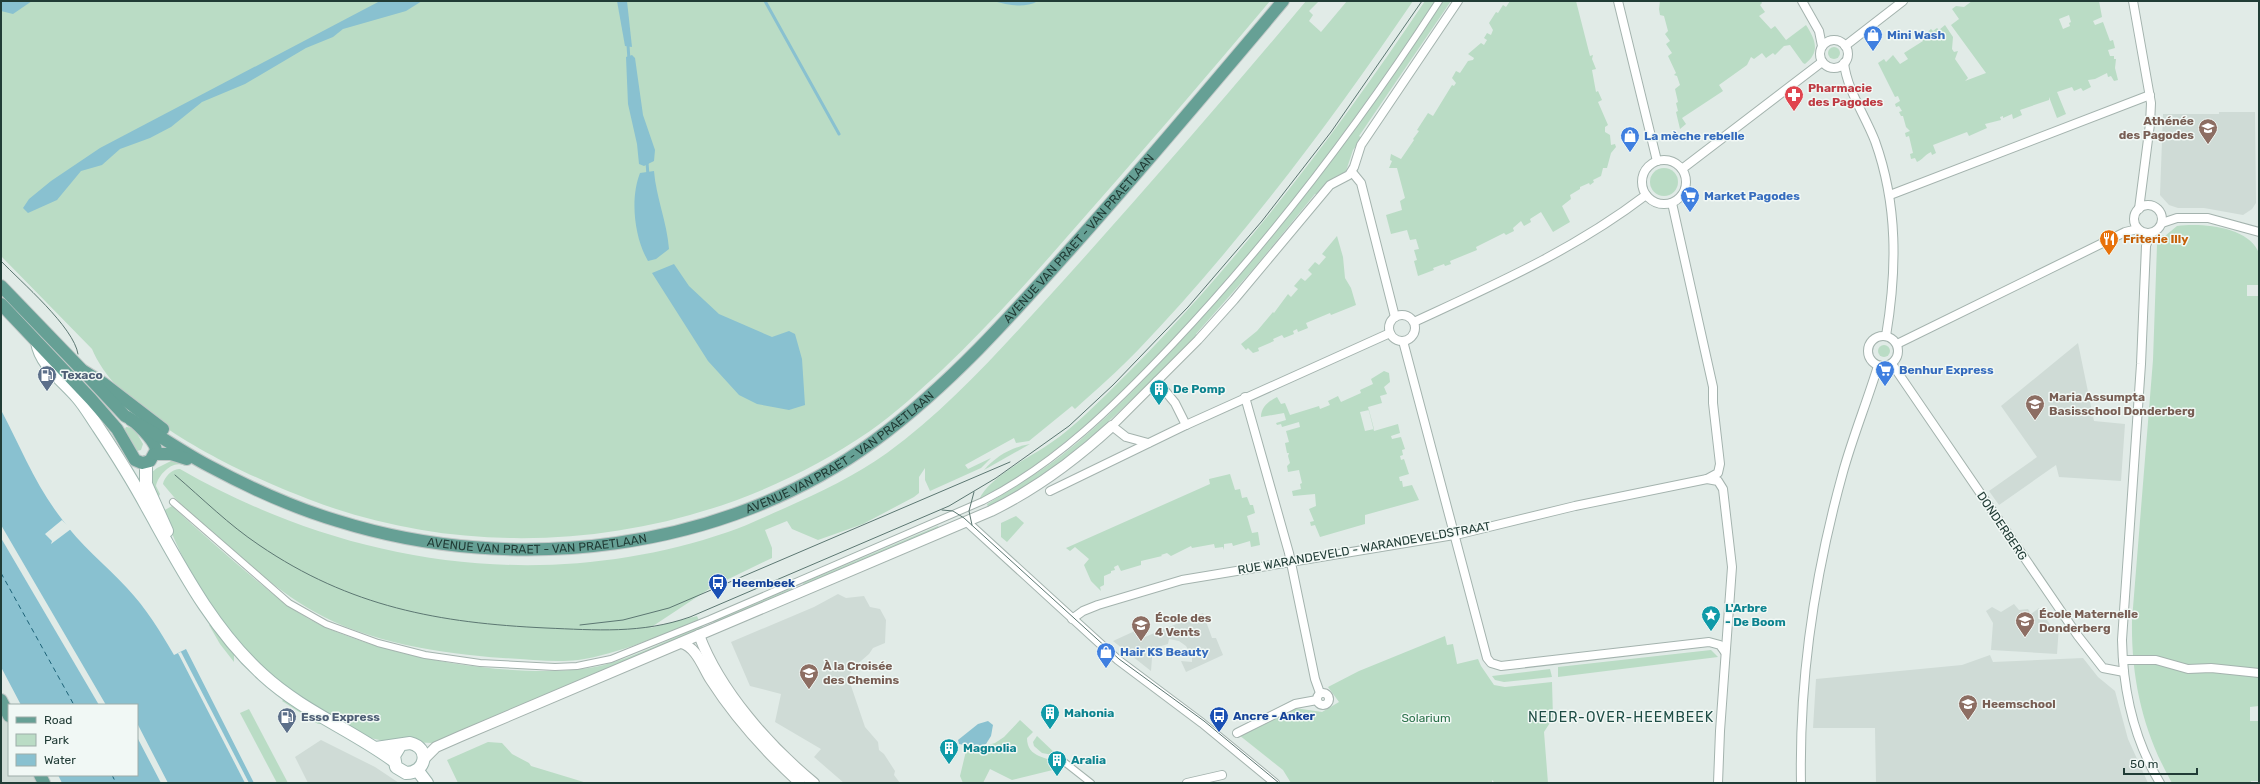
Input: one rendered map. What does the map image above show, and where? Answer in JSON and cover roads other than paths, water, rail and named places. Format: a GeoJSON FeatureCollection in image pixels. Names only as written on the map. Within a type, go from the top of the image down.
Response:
{"type":"FeatureCollection","features":[{"type":"Feature","properties":{"kind":"main road","name":"AVENUE VAN PRAET - VAN PRAETLAAN"},"geometry":{"type":"LineString","coordinates":[[128,418],[208,466],[306,510],[362,528],[444,545],[504,549],[570,548],[642,538],[712,521],[779,495],[827,471],[874,441],[929,396],[976,352],[1018,308],[1107,208],[1283,1]]}},
{"type":"Feature","properties":{"kind":"main road","name":"AVENUE VAN PRAET - VAN PRAETLAAN"},"geometry":{"type":"LineString","coordinates":[[1,286],[82,370],[103,382],[165,431],[235,479]]}},
{"type":"Feature","properties":{"kind":"main road"},"geometry":{"type":"LineString","coordinates":[[1,304],[91,399],[118,432],[135,460],[151,458]]}},
{"type":"Feature","properties":{"kind":"main road"},"geometry":{"type":"LineString","coordinates":[[37,342],[39,354],[82,403],[125,468],[181,568],[214,619],[262,674],[311,712],[376,748],[394,762],[401,771],[406,773],[418,771]]}},
{"type":"Feature","properties":{"kind":"main road"},"geometry":{"type":"LineString","coordinates":[[82,370],[128,418],[154,442],[146,484],[162,515],[181,568]]}},
{"type":"Feature","properties":{"kind":"main road"},"geometry":{"type":"LineString","coordinates":[[125,468],[116,422],[128,418]]}},
{"type":"Feature","properties":{"kind":"main road","name":"AVENUE VAN PRAET - VAN PRAETLAAN"},"geometry":{"type":"LineString","coordinates":[[151,458],[177,455],[211,472],[235,479]]}},
{"type":"Feature","properties":{"kind":"main road"},"geometry":{"type":"LineString","coordinates":[[1,700],[8,714]]}},
{"type":"Feature","properties":{"kind":"main road"},"geometry":{"type":"LineString","coordinates":[[376,748],[400,746],[410,743],[420,747],[424,759],[418,771]]}},
{"type":"Feature","properties":{"kind":"main road"},"geometry":{"type":"LineString","coordinates":[[394,762],[394,756],[400,746]]}},
{"type":"Feature","properties":{"kind":"main road"},"geometry":{"type":"LineString","coordinates":[[418,771],[427,783]]}},
{"type":"Feature","properties":{"kind":"street"},"geometry":{"type":"LineString","coordinates":[[173,502],[289,603],[326,624],[360,637],[424,655],[480,663],[568,667],[611,659],[805,579],[821,570],[970,507],[1006,488],[1060,453],[1137,381],[1200,316],[1262,244],[1347,135],[1439,1]]}},
{"type":"Feature","properties":{"kind":"street"},"geometry":{"type":"LineString","coordinates":[[424,759],[436,748],[967,522],[1005,504],[1052,475],[1083,452],[1112,426],[1157,381],[1234,300],[1330,185],[1346,178],[1352,172],[1360,144],[1458,1]]}},
{"type":"Feature","properties":{"kind":"street"},"geometry":{"type":"LineString","coordinates":[[1618,1],[1657,161]]}},
{"type":"Feature","properties":{"kind":"street"},"geometry":{"type":"LineString","coordinates":[[1802,1],[1819,31],[1822,46],[1820,55],[1822,62],[1828,66],[1835,67],[1844,63]]}},
{"type":"Feature","properties":{"kind":"street"},"geometry":{"type":"LineString","coordinates":[[1845,46],[1903,1]]}},
{"type":"Feature","properties":{"kind":"street"},"geometry":{"type":"LineString","coordinates":[[2133,1],[2150,95],[2150,124],[2139,209],[2136,213],[2146,246],[2141,357],[2125,580],[2123,660],[2124,672],[2137,732],[2148,761],[2160,783]]}},
{"type":"Feature","properties":{"kind":"street"},"geometry":{"type":"LineString","coordinates":[[1819,31],[1832,40],[1842,42],[1845,46],[1847,56],[1844,63],[1846,77],[1863,111],[1875,143],[1890,195],[1895,260],[1893,290],[1886,336]]}},
{"type":"Feature","properties":{"kind":"street"},"geometry":{"type":"LineString","coordinates":[[1822,46],[1832,40]]}},
{"type":"Feature","properties":{"kind":"street"},"geometry":{"type":"LineString","coordinates":[[1682,169],[1822,62]]}},
{"type":"Feature","properties":{"kind":"street"},"geometry":{"type":"LineString","coordinates":[[1835,67],[1846,77]]}},
{"type":"Feature","properties":{"kind":"street"},"geometry":{"type":"LineString","coordinates":[[1890,195],[2150,95]]}},
{"type":"Feature","properties":{"kind":"street"},"geometry":{"type":"LineString","coordinates":[[1657,161],[1674,162],[1682,169],[1686,178],[1686,188],[1681,197],[1672,203],[1655,202],[1646,195],[1642,184],[1642,178],[1648,167],[1657,161]]}},
{"type":"Feature","properties":{"kind":"street"},"geometry":{"type":"LineString","coordinates":[[1352,172],[1361,183],[1395,317]]}},
{"type":"Feature","properties":{"kind":"street"},"geometry":{"type":"LineString","coordinates":[[2142,189],[2148,205]]}},
{"type":"Feature","properties":{"kind":"street"},"geometry":{"type":"LineString","coordinates":[[1414,322],[1543,262],[1593,232],[1646,195]]}},
{"type":"Feature","properties":{"kind":"street"},"geometry":{"type":"LineString","coordinates":[[1672,203],[1714,387],[1713,401],[1720,464],[1718,473],[1707,479]]}},
{"type":"Feature","properties":{"kind":"street"},"geometry":{"type":"LineString","coordinates":[[2139,209],[2148,205],[2156,207],[2161,213],[2177,218],[2218,219],[2259,232]]}},
{"type":"Feature","properties":{"kind":"street"},"geometry":{"type":"LineString","coordinates":[[2161,213],[2162,223]]}},
{"type":"Feature","properties":{"kind":"street"},"geometry":{"type":"LineString","coordinates":[[1897,344],[2125,232],[2141,229],[2156,231],[2162,223],[2177,218]]}},
{"type":"Feature","properties":{"kind":"street"},"geometry":{"type":"LineString","coordinates":[[1406,315],[1414,322],[1413,334],[1403,341],[1396,340],[1390,333],[1390,322],[1395,317],[1406,315]]}},
{"type":"Feature","properties":{"kind":"street"},"geometry":{"type":"LineString","coordinates":[[1050,491],[1186,425],[1390,333]]}},
{"type":"Feature","properties":{"kind":"street"},"geometry":{"type":"LineString","coordinates":[[1886,336],[1893,339],[1897,344],[1899,353],[1892,364],[1887,366],[1878,366],[1871,361],[1868,347],[1873,339],[1886,336]]}},
{"type":"Feature","properties":{"kind":"street"},"geometry":{"type":"LineString","coordinates":[[1403,341],[1487,658],[1493,665],[1710,642],[1720,645],[1725,652]]}},
{"type":"Feature","properties":{"kind":"street","name":"DONDERBERG"},"geometry":{"type":"LineString","coordinates":[[1892,364],[2078,636],[2103,668],[2124,672]]}},
{"type":"Feature","properties":{"kind":"street"},"geometry":{"type":"LineString","coordinates":[[1801,783],[1807,660],[1818,578],[1844,470],[1878,366]]}},
{"type":"Feature","properties":{"kind":"street"},"geometry":{"type":"LineString","coordinates":[[1157,381],[1175,403],[1186,425]]}},
{"type":"Feature","properties":{"kind":"street"},"geometry":{"type":"LineString","coordinates":[[1237,733],[1295,704],[1318,697],[1291,561],[1245,398]]}},
{"type":"Feature","properties":{"kind":"street"},"geometry":{"type":"LineString","coordinates":[[1112,426],[1126,437],[1148,443]]}},
{"type":"Feature","properties":{"kind":"street"},"geometry":{"type":"LineString","coordinates":[[1707,479],[1718,482],[1723,489],[1731,557],[1718,783]]}},
{"type":"Feature","properties":{"kind":"street","name":"RUE WARANDEVELD - WARANDEVELDSTRAAT"},"geometry":{"type":"LineString","coordinates":[[1072,619],[1086,609],[1170,583],[1454,534],[1575,506],[1707,479]]}},
{"type":"Feature","properties":{"kind":"street"},"geometry":{"type":"LineString","coordinates":[[967,522],[1128,669],[1202,723],[1275,783]]}},
{"type":"Feature","properties":{"kind":"street"},"geometry":{"type":"LineString","coordinates":[[699,636],[714,667],[753,721],[780,752],[814,783]]}},
{"type":"Feature","properties":{"kind":"street"},"geometry":{"type":"LineString","coordinates":[[681,643],[694,650],[710,680],[750,734],[800,783]]}},
{"type":"Feature","properties":{"kind":"street"},"geometry":{"type":"LineString","coordinates":[[2123,660],[2156,660],[2188,669],[2218,669],[2259,672]]}},
{"type":"Feature","properties":{"kind":"street"},"geometry":{"type":"LineString","coordinates":[[420,747],[436,748]]}},
{"type":"Feature","properties":{"kind":"street"},"geometry":{"type":"LineString","coordinates":[[1063,761],[1091,783]]}},
{"type":"Feature","properties":{"kind":"street"},"geometry":{"type":"LineString","coordinates":[[1187,783],[1222,775]]}},
{"type":"Feature","properties":{"kind":"water"},"geometry":{"type":"Polygon","coordinates":[[[1,1],[32,1],[13,14],[1,11],[1,1]]]}},
{"type":"Feature","properties":{"kind":"water"},"geometry":{"type":"Polygon","coordinates":[[[380,1],[422,1],[406,11],[343,29],[333,37],[306,48],[245,84],[202,102],[171,127],[150,138],[120,149],[102,165],[81,171],[57,200],[28,213],[23,208],[29,199],[51,181],[100,148],[380,1]]]}},
{"type":"Feature","properties":{"kind":"water"},"geometry":{"type":"Polygon","coordinates":[[[617,1],[627,1],[632,47],[625,46],[617,1]]]}},
{"type":"Feature","properties":{"kind":"water"},"geometry":{"type":"Polygon","coordinates":[[[993,1],[1038,1],[1022,6],[993,1]]]}},
{"type":"Feature","properties":{"kind":"water"},"geometry":{"type":"Polygon","coordinates":[[[632,55],[635,58],[643,115],[655,150],[654,161],[644,166],[639,164],[637,144],[628,104],[626,57],[632,55]]]}},
{"type":"Feature","properties":{"kind":"water"},"geometry":{"type":"Polygon","coordinates":[[[654,171],[669,249],[656,259],[648,261],[639,241],[634,206],[640,173],[654,171]]]}},
{"type":"Feature","properties":{"kind":"water"},"geometry":{"type":"Polygon","coordinates":[[[674,264],[689,286],[719,314],[772,337],[789,331],[795,334],[802,359],[805,405],[789,410],[757,404],[739,395],[708,361],[652,273],[674,264]]]}},
{"type":"Feature","properties":{"kind":"water"},"geometry":{"type":"Polygon","coordinates":[[[1,410],[36,479],[52,506],[68,528],[134,596],[152,620],[174,655],[186,649],[254,783],[62,783],[58,776],[138,776],[138,704],[20,704],[1,667],[1,410]]]}},
{"type":"Feature","properties":{"kind":"water"},"geometry":{"type":"Polygon","coordinates":[[[988,721],[993,725],[991,736],[986,744],[975,747],[959,744],[958,740],[978,724],[988,721]]]}},
{"type":"Feature","properties":{"kind":"waterway"},"geometry":{"type":"LineString","coordinates":[[765,1],[839,134]]}},
{"type":"Feature","properties":{"kind":"waterway"},"geometry":{"type":"LineString","coordinates":[[628,45],[629,60]]}},
{"type":"Feature","properties":{"kind":"waterway"},"geometry":{"type":"LineString","coordinates":[[647,162],[648,176]]}},
{"type":"Feature","properties":{"kind":"tram line"},"geometry":{"type":"LineString","coordinates":[[175,475],[237,529],[259,545],[293,566],[327,583],[362,597],[396,608],[469,622],[507,626],[582,630],[618,630],[654,626],[690,617],[949,506],[996,478],[1069,426],[1113,385],[1188,307],[1262,221],[1331,132],[1422,1]]}},
{"type":"Feature","properties":{"kind":"tram line"},"geometry":{"type":"LineString","coordinates":[[1,261],[46,305],[57,318],[67,331],[78,354]]}},
{"type":"Feature","properties":{"kind":"tram line"},"geometry":{"type":"LineString","coordinates":[[580,625],[623,620],[669,608],[1010,462]]}},
{"type":"Feature","properties":{"kind":"tram line"},"geometry":{"type":"LineString","coordinates":[[972,525],[969,511],[974,492]]}},
{"type":"Feature","properties":{"kind":"tram line"},"geometry":{"type":"LineString","coordinates":[[942,510],[953,511],[964,518],[1119,659],[1204,721],[1279,783]]}},
{"type":"Feature","properties":{"kind":"place","name":"Mini Wash"},"geometry":{"type":"Point","coordinates":[1873,52]}},
{"type":"Feature","properties":{"kind":"place","name":"Pharmacie des Pagodes"},"geometry":{"type":"Point","coordinates":[1794,112]}},
{"type":"Feature","properties":{"kind":"place","name":"Athénée des Pagodes"},"geometry":{"type":"Point","coordinates":[2208,145]}},
{"type":"Feature","properties":{"kind":"place","name":"La mèche rebelle"},"geometry":{"type":"Point","coordinates":[1630,153]}},
{"type":"Feature","properties":{"kind":"place","name":"Market Pagodes"},"geometry":{"type":"Point","coordinates":[1690,213]}},
{"type":"Feature","properties":{"kind":"place","name":"Friterie Illy"},"geometry":{"type":"Point","coordinates":[2109,256]}},
{"type":"Feature","properties":{"kind":"place","name":"Benhur Express"},"geometry":{"type":"Point","coordinates":[1885,387]}},
{"type":"Feature","properties":{"kind":"place","name":"Texaco"},"geometry":{"type":"Point","coordinates":[47,392]}},
{"type":"Feature","properties":{"kind":"place","name":"De Pomp"},"geometry":{"type":"Point","coordinates":[1159,406]}},
{"type":"Feature","properties":{"kind":"place","name":"Maria Assumpta Basisschool Donderberg"},"geometry":{"type":"Point","coordinates":[2035,421]}},
{"type":"Feature","properties":{"kind":"place","name":"Heembeek"},"geometry":{"type":"Point","coordinates":[718,600]}},
{"type":"Feature","properties":{"kind":"place","name":"L'Arbre - De Boom"},"geometry":{"type":"Point","coordinates":[1711,632]}},
{"type":"Feature","properties":{"kind":"place","name":"École Maternelle Donderberg"},"geometry":{"type":"Point","coordinates":[2025,638]}},
{"type":"Feature","properties":{"kind":"place","name":"École des 4 Vents"},"geometry":{"type":"Point","coordinates":[1141,642]}},
{"type":"Feature","properties":{"kind":"place","name":"Hair KS Beauty"},"geometry":{"type":"Point","coordinates":[1106,669]}},
{"type":"Feature","properties":{"kind":"place","name":"À la Croisée des Chemins"},"geometry":{"type":"Point","coordinates":[809,690]}},
{"type":"Feature","properties":{"kind":"place","name":"Heemschool"},"geometry":{"type":"Point","coordinates":[1968,721]}},
{"type":"Feature","properties":{"kind":"place","name":"Mahonia"},"geometry":{"type":"Point","coordinates":[1050,730]}},
{"type":"Feature","properties":{"kind":"place","name":"Ancre - Anker"},"geometry":{"type":"Point","coordinates":[1219,733]}},
{"type":"Feature","properties":{"kind":"place","name":"Esso Express"},"geometry":{"type":"Point","coordinates":[287,734]}},
{"type":"Feature","properties":{"kind":"place","name":"Magnolia"},"geometry":{"type":"Point","coordinates":[949,765]}},
{"type":"Feature","properties":{"kind":"place","name":"Aralia"},"geometry":{"type":"Point","coordinates":[1057,777]}},
{"type":"Feature","properties":{"kind":"district","name":"NEDER-OVER-HEEMBEEK"},"geometry":{"type":"Point","coordinates":[1621,717]}},
{"type":"Feature","properties":{"kind":"park label","name":"Solarium"},"geometry":{"type":"Point","coordinates":[1426,718]}}]}
